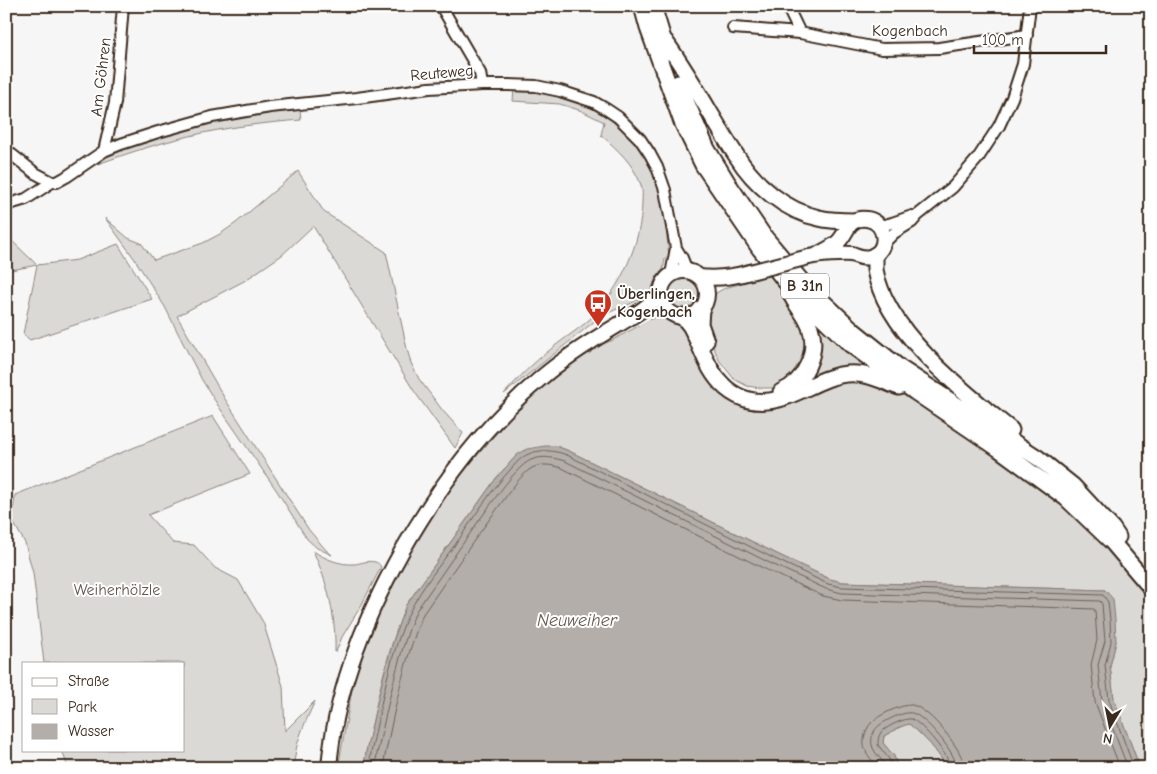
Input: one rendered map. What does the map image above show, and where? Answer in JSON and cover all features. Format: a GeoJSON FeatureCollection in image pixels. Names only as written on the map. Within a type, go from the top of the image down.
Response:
{"type":"FeatureCollection","features":[{"type":"Feature","properties":{"kind":"highway","name":"B 31n"},"geometry":{"type":"LineString","coordinates":[[642,6],[682,122],[702,165],[760,249],[785,281],[850,344],[1066,498],[1112,542],[1150,587]]}},
{"type":"Feature","properties":{"kind":"highway","name":"B 31n"},"geometry":{"type":"LineString","coordinates":[[653,6],[676,79],[707,149],[763,235],[804,284],[854,331],[900,368],[1038,458],[1073,486],[1112,528],[1138,564],[1150,587]]}},
{"type":"Feature","properties":{"kind":"highway"},"geometry":{"type":"LineString","coordinates":[[662,36],[685,70],[736,157],[756,181],[779,200],[799,211],[818,218],[835,221],[854,221]]}},
{"type":"Feature","properties":{"kind":"highway"},"geometry":{"type":"LineString","coordinates":[[879,249],[875,269],[883,296],[898,321],[931,361],[1018,436],[1038,458]]}},
{"type":"Feature","properties":{"kind":"highway"},"geometry":{"type":"LineString","coordinates":[[701,309],[700,324],[715,361],[724,377],[748,393],[757,395],[775,394],[784,391],[791,387],[803,374],[812,351],[813,342],[810,327],[785,281]]}},
{"type":"Feature","properties":{"kind":"highway"},"geometry":{"type":"LineString","coordinates":[[682,317],[692,327],[703,355],[718,379],[733,394],[742,398],[761,402],[773,402],[831,377],[848,374],[880,379],[915,392]]}},
{"type":"Feature","properties":{"kind":"main road"},"geometry":{"type":"LineString","coordinates":[[813,256],[837,243],[844,235],[849,224],[854,221],[865,218],[876,222],[884,234],[879,249],[870,257],[864,258],[852,254],[846,246],[844,235]]}},
{"type":"Feature","properties":{"kind":"main road"},"geometry":{"type":"LineString","coordinates":[[329,768],[332,736],[339,708],[352,661],[374,603],[420,520],[438,492],[456,466],[496,419],[526,390],[564,360],[632,317],[656,298],[671,275],[682,271],[714,278],[733,277],[813,256],[852,254]]}},
{"type":"Feature","properties":{"kind":"main road"},"geometry":{"type":"LineString","coordinates":[[632,317],[663,310],[682,317],[696,314],[706,301],[707,291],[704,283],[693,274]]}},
{"type":"Feature","properties":{"kind":"main road"},"geometry":{"type":"LineString","coordinates":[[707,291],[733,277]]}},
{"type":"Feature","properties":{"kind":"main road"},"geometry":{"type":"LineString","coordinates":[[661,292],[662,302],[668,311]]}},
{"type":"Feature","properties":{"kind":"street","name":"Am Göhren"},"geometry":{"type":"LineString","coordinates":[[104,151],[115,103],[123,6]]}},
{"type":"Feature","properties":{"kind":"street"},"geometry":{"type":"LineString","coordinates":[[441,6],[480,74],[482,85]]}},
{"type":"Feature","properties":{"kind":"street"},"geometry":{"type":"LineString","coordinates":[[787,6],[800,33]]}},
{"type":"Feature","properties":{"kind":"street"},"geometry":{"type":"LineString","coordinates":[[879,249],[894,233],[912,222],[953,187],[978,158],[999,126],[1012,98],[1023,64],[1030,6]]}},
{"type":"Feature","properties":{"kind":"street","name":"Kogenbach"},"geometry":{"type":"LineString","coordinates":[[733,28],[800,33],[882,49],[939,48],[1027,35]]}},
{"type":"Feature","properties":{"kind":"street","name":"Reuteweg"},"geometry":{"type":"LineString","coordinates":[[52,182],[57,182],[104,151],[121,144],[158,132],[231,113],[429,88],[482,85],[536,86],[560,91],[594,102],[618,118],[640,139],[657,168],[665,190],[676,248],[693,274]]}},
{"type":"Feature","properties":{"kind":"street"},"geometry":{"type":"LineString","coordinates":[[6,150],[35,173],[52,182],[26,199],[6,205]]}},
{"type":"Feature","properties":{"kind":"street"},"geometry":{"type":"LineString","coordinates":[[880,226],[918,215]]}},
{"type":"Feature","properties":{"kind":"street","name":"Reuteweg"},"geometry":{"type":"LineString","coordinates":[[671,275],[676,248]]}},
{"type":"Feature","properties":{"kind":"green space"},"geometry":{"type":"Polygon","coordinates":[[[514,89],[570,99],[587,106],[618,125],[631,138],[651,166],[657,180],[664,213],[669,257],[665,259],[663,270],[657,275],[647,295],[595,321],[504,394],[538,360],[593,316],[612,292],[628,264],[638,234],[642,203],[642,187],[634,170],[601,135],[604,122],[582,111],[560,104],[513,101],[514,89]]]}},
{"type":"Feature","properties":{"kind":"green space"},"geometry":{"type":"Polygon","coordinates":[[[300,110],[301,120],[204,133],[155,145],[98,164],[99,160],[127,148],[186,128],[227,119],[300,110]]]}},
{"type":"Feature","properties":{"kind":"green space"},"geometry":{"type":"Polygon","coordinates":[[[298,171],[324,212],[386,252],[411,363],[419,379],[443,411],[463,433],[455,448],[414,391],[313,226],[282,255],[244,281],[177,316],[225,399],[309,530],[332,555],[317,548],[307,539],[277,491],[217,404],[202,380],[165,307],[134,258],[105,218],[128,238],[141,243],[154,260],[203,243],[220,234],[298,171]]]}},
{"type":"Feature","properties":{"kind":"green space"},"geometry":{"type":"Polygon","coordinates":[[[6,232],[9,238],[37,265],[6,271],[6,232]]]}},
{"type":"Feature","properties":{"kind":"green space"},"geometry":{"type":"Polygon","coordinates":[[[118,244],[152,299],[30,340],[23,334],[37,265],[77,260],[118,244]]]}},
{"type":"Feature","properties":{"kind":"green space"},"geometry":{"type":"Polygon","coordinates":[[[682,271],[699,277],[704,283],[706,298],[703,305],[698,311],[689,316],[711,370],[753,401],[831,377],[898,387],[1066,498],[1151,588],[1151,768],[1140,768],[1114,699],[1110,666],[1116,642],[1105,590],[842,582],[830,579],[556,446],[518,454],[497,477],[406,605],[393,641],[383,678],[364,768],[338,768],[353,684],[369,630],[392,582],[446,494],[515,412],[523,407],[528,397],[581,355],[655,317],[653,312],[667,310],[662,298],[662,286],[669,277],[682,271]]]}},
{"type":"Feature","properties":{"kind":"green space"},"geometry":{"type":"Polygon","coordinates":[[[771,275],[805,329],[806,345],[802,363],[795,374],[786,382],[773,388],[747,386],[734,379],[719,360],[708,334],[706,313],[716,293],[725,288],[771,275]]]}},
{"type":"Feature","properties":{"kind":"green space"},"geometry":{"type":"Polygon","coordinates":[[[813,319],[841,345],[870,369],[801,382],[813,319]]]}},
{"type":"Feature","properties":{"kind":"green space","name":"Weiherhölzle"},"geometry":{"type":"Polygon","coordinates":[[[213,416],[250,474],[148,515],[173,543],[194,545],[215,568],[238,580],[263,622],[283,686],[285,731],[315,701],[298,742],[294,768],[68,768],[63,752],[185,752],[185,662],[44,662],[33,573],[25,543],[12,520],[15,495],[213,416]]]}},
{"type":"Feature","properties":{"kind":"green space"},"geometry":{"type":"Polygon","coordinates":[[[313,551],[338,562],[355,564],[373,561],[381,567],[361,606],[342,637],[336,652],[330,600],[323,575],[313,551]]]}},
{"type":"Feature","properties":{"kind":"green space"},"geometry":{"type":"Polygon","coordinates":[[[909,724],[925,739],[947,768],[898,768],[894,756],[883,743],[884,736],[909,724]]]}},
{"type":"Feature","properties":{"kind":"water","name":"Neuweiher"},"geometry":{"type":"Polygon","coordinates":[[[556,446],[569,451],[830,579],[842,582],[1105,590],[1113,599],[1115,619],[1116,642],[1110,666],[1114,699],[1140,768],[947,768],[930,744],[909,724],[897,728],[884,736],[883,743],[894,756],[898,768],[364,768],[383,678],[393,641],[406,605],[497,477],[518,454],[527,449],[556,446]]]}},
{"type":"Feature","properties":{"kind":"place","name":"Überlingen, Kogenbach"},"geometry":{"type":"Point","coordinates":[598,327]}}]}
